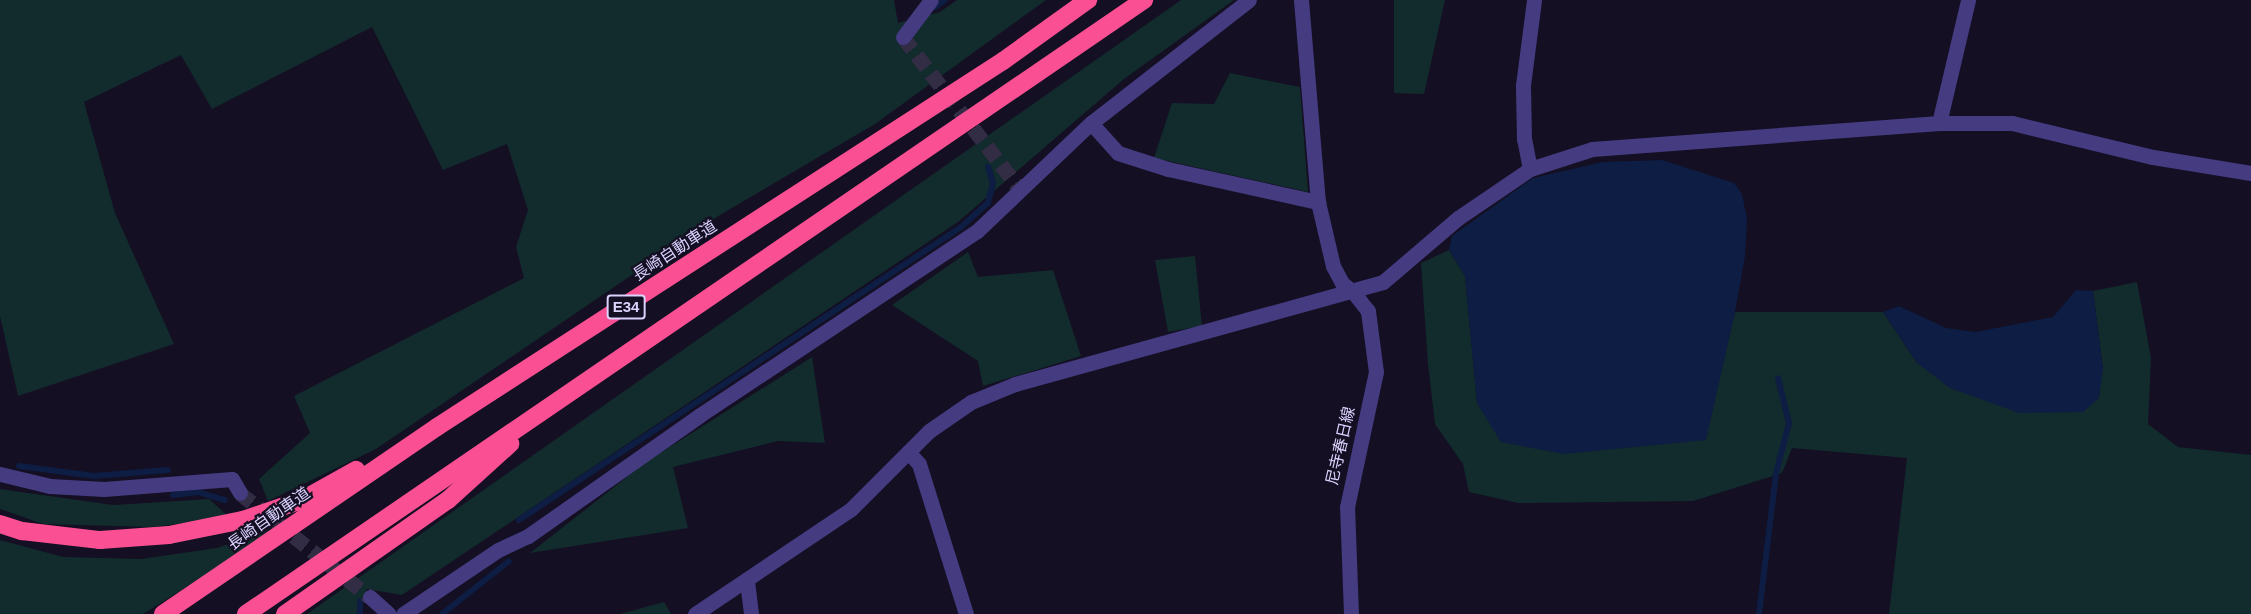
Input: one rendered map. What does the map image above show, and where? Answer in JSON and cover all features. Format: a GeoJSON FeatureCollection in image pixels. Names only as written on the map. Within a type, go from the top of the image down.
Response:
{"type":"FeatureCollection","features":[{"type":"Feature","properties":{"kind":"highway","name":"長崎自動車道"},"geometry":{"type":"LineString","coordinates":[[163,614],[437,427],[993,68],[1088,0]]}},
{"type":"Feature","properties":{"kind":"highway","name":"E34"},"geometry":{"type":"LineString","coordinates":[[246,614],[1144,0]]}},
{"type":"Feature","properties":{"kind":"highway"},"geometry":{"type":"LineString","coordinates":[[285,614],[448,500],[568,393]]}},
{"type":"Feature","properties":{"kind":"highway"},"geometry":{"type":"LineString","coordinates":[[0,524],[22,531],[100,540],[169,535],[243,520],[302,500],[437,427]]}},
{"type":"Feature","properties":{"kind":"street"},"geometry":{"type":"LineString","coordinates":[[903,37],[931,0]]}},
{"type":"Feature","properties":{"kind":"street"},"geometry":{"type":"LineString","coordinates":[[403,614],[498,550],[528,536],[700,415],[977,231],[1091,123],[1249,0]]}},
{"type":"Feature","properties":{"kind":"street","name":"尼寺春日線"},"geometry":{"type":"LineString","coordinates":[[1301,0],[1318,201],[1333,266],[1342,283],[1354,292],[1368,311],[1376,372],[1347,507],[1351,614]]}},
{"type":"Feature","properties":{"kind":"street"},"geometry":{"type":"LineString","coordinates":[[1530,169],[1524,139],[1523,85],[1534,0]]}},
{"type":"Feature","properties":{"kind":"street"},"geometry":{"type":"LineString","coordinates":[[1939,123],[1968,0]]}},
{"type":"Feature","properties":{"kind":"street"},"geometry":{"type":"LineString","coordinates":[[1091,123],[1118,153],[1168,169],[1318,201]]}},
{"type":"Feature","properties":{"kind":"street"},"geometry":{"type":"LineString","coordinates":[[695,614],[851,509],[929,430],[971,402],[1015,384],[1354,292],[1383,282],[1458,218],[1530,169],[1592,149],[1939,123],[2012,123],[2153,157],[2251,172]]}},
{"type":"Feature","properties":{"kind":"street"},"geometry":{"type":"LineString","coordinates":[[908,452],[919,464],[966,614]]}},
{"type":"Feature","properties":{"kind":"street"},"geometry":{"type":"LineString","coordinates":[[0,474],[50,486],[104,489],[232,479],[240,494]]}},
{"type":"Feature","properties":{"kind":"street"},"geometry":{"type":"LineString","coordinates":[[747,581],[751,614]]}},
{"type":"Feature","properties":{"kind":"street"},"geometry":{"type":"LineString","coordinates":[[370,597],[389,614]]}},
{"type":"Feature","properties":{"kind":"green space"},"geometry":{"type":"Polygon","coordinates":[[[0,0],[894,0],[898,23],[940,12],[957,0],[1046,0],[875,124],[720,215],[376,449],[268,501],[259,479],[310,433],[294,396],[524,278],[516,247],[528,210],[507,144],[443,170],[372,27],[212,109],[181,55],[84,102],[115,213],[174,344],[18,396],[0,316],[0,0]]]}},
{"type":"Feature","properties":{"kind":"green space"},"geometry":{"type":"Polygon","coordinates":[[[1181,0],[1234,0],[1124,79],[958,222],[402,595],[367,589],[356,614],[307,614],[1181,0]]]}},
{"type":"Feature","properties":{"kind":"green space"},"geometry":{"type":"Polygon","coordinates":[[[1394,0],[1445,0],[1424,94],[1394,93],[1394,0]]]}},
{"type":"Feature","properties":{"kind":"green space"},"geometry":{"type":"Polygon","coordinates":[[[1230,73],[1300,87],[1308,192],[1154,158],[1172,103],[1214,104],[1230,73]]]}},
{"type":"Feature","properties":{"kind":"green space"},"geometry":{"type":"Polygon","coordinates":[[[1449,250],[1465,276],[1477,403],[1705,440],[1735,312],[1883,312],[1917,363],[2103,369],[2093,291],[2137,282],[2151,358],[2148,424],[2178,447],[2251,455],[2251,614],[1889,614],[1907,458],[1792,448],[1782,473],[1693,501],[1518,503],[1469,492],[1463,464],[1435,424],[1428,364],[1421,263],[1449,250]]]}},
{"type":"Feature","properties":{"kind":"green space"},"geometry":{"type":"Polygon","coordinates":[[[968,252],[978,277],[1053,270],[1081,356],[983,386],[978,361],[892,305],[968,252]]]}},
{"type":"Feature","properties":{"kind":"green space"},"geometry":{"type":"Polygon","coordinates":[[[1195,256],[1202,326],[1168,332],[1155,260],[1195,256]]]}},
{"type":"Feature","properties":{"kind":"green space"},"geometry":{"type":"Polygon","coordinates":[[[812,357],[825,443],[778,441],[673,467],[688,528],[530,553],[646,462],[812,357]]]}},
{"type":"Feature","properties":{"kind":"green space"},"geometry":{"type":"Polygon","coordinates":[[[0,489],[113,505],[209,499],[229,517],[153,527],[43,524],[0,509],[0,489]]]}},
{"type":"Feature","properties":{"kind":"green space"},"geometry":{"type":"Polygon","coordinates":[[[292,522],[143,614],[0,614],[0,540],[63,557],[141,559],[217,548],[292,522]]]}},
{"type":"Feature","properties":{"kind":"green space"},"geometry":{"type":"Polygon","coordinates":[[[664,602],[671,614],[620,614],[664,602]]]}},
{"type":"Feature","properties":{"kind":"water"},"geometry":{"type":"Polygon","coordinates":[[[1662,160],[1734,183],[1742,194],[1747,219],[1745,256],[1735,312],[1706,440],[1564,454],[1501,442],[1477,403],[1465,276],[1449,250],[1452,236],[1533,178],[1603,162],[1662,160]]]}},
{"type":"Feature","properties":{"kind":"water"},"geometry":{"type":"Polygon","coordinates":[[[2076,290],[2093,291],[2103,369],[2099,398],[2083,412],[2019,413],[1950,388],[1917,363],[1883,312],[1899,306],[1946,328],[1975,332],[2053,317],[2076,290]]]}},
{"type":"Feature","properties":{"kind":"waterway"},"geometry":{"type":"LineString","coordinates":[[935,7],[945,0]]}},
{"type":"Feature","properties":{"kind":"waterway"},"geometry":{"type":"LineString","coordinates":[[519,520],[961,227],[988,203],[993,183],[988,167]]}},
{"type":"Feature","properties":{"kind":"waterway"},"geometry":{"type":"LineString","coordinates":[[1759,614],[1776,473],[1789,423],[1778,378]]}},
{"type":"Feature","properties":{"kind":"waterway"},"geometry":{"type":"LineString","coordinates":[[19,466],[94,476],[168,470]]}},
{"type":"Feature","properties":{"kind":"waterway"},"geometry":{"type":"LineString","coordinates":[[173,495],[198,492],[225,500]]}},
{"type":"Feature","properties":{"kind":"waterway"},"geometry":{"type":"LineString","coordinates":[[442,614],[509,561]]}},
{"type":"Feature","properties":{"kind":"waterway"},"geometry":{"type":"LineString","coordinates":[[360,601],[360,614]]}},
{"type":"Feature","properties":{"kind":"tunnel"},"geometry":{"type":"LineString","coordinates":[[903,37],[1021,190]]}},
{"type":"Feature","properties":{"kind":"tunnel"},"geometry":{"type":"LineString","coordinates":[[240,493],[370,597]]}}]}
